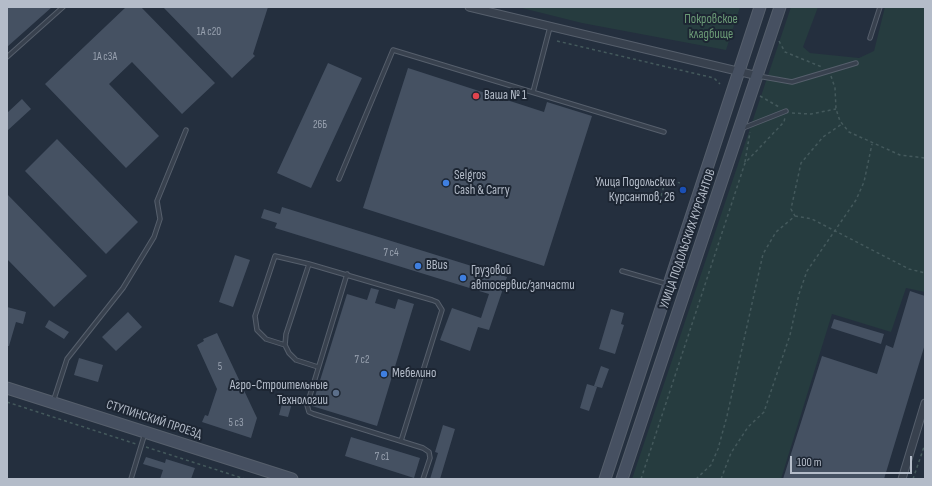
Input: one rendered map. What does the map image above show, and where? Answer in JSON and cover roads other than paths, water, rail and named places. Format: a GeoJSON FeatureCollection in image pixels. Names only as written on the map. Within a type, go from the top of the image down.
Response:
{"type":"FeatureCollection","features":[{"type":"Feature","properties":{"kind":"main road","name":"УЛИЦА ПОДОЛЬСКИХ КУРСАНТОВ"},"geometry":{"type":"LineString","coordinates":[[605,479],[760,7]]}},
{"type":"Feature","properties":{"kind":"main road","name":"УЛИЦА ПОДОЛЬСКИХ КУРСАНТОВ"},"geometry":{"type":"LineString","coordinates":[[622,479],[780,7]]}},
{"type":"Feature","properties":{"kind":"main road","name":"СТУПИНСКИЙ ПРОЕЗД"},"geometry":{"type":"LineString","coordinates":[[7,388],[286,478]]}},
{"type":"Feature","properties":{"kind":"street"},"geometry":{"type":"LineString","coordinates":[[469,7],[758,76]]}},
{"type":"Feature","properties":{"kind":"street"},"geometry":{"type":"LineString","coordinates":[[902,479],[925,403]]}},
{"type":"Feature","properties":{"kind":"lane"},"geometry":{"type":"LineString","coordinates":[[7,56],[63,7]]}},
{"type":"Feature","properties":{"kind":"lane"},"geometry":{"type":"LineString","coordinates":[[870,38],[880,7]]}},
{"type":"Feature","properties":{"kind":"lane"},"geometry":{"type":"LineString","coordinates":[[533,92],[550,27]]}},
{"type":"Feature","properties":{"kind":"lane"},"geometry":{"type":"LineString","coordinates":[[339,179],[393,50],[664,132]]}},
{"type":"Feature","properties":{"kind":"lane"},"geometry":{"type":"LineString","coordinates":[[758,76],[792,82],[856,63]]}},
{"type":"Feature","properties":{"kind":"lane"},"geometry":{"type":"LineString","coordinates":[[740,129],[786,111]]}},
{"type":"Feature","properties":{"kind":"lane"},"geometry":{"type":"LineString","coordinates":[[52,403],[67,359],[123,288],[154,237],[160,219],[157,201],[186,130]]}},
{"type":"Feature","properties":{"kind":"lane"},"geometry":{"type":"LineString","coordinates":[[284,345],[266,339],[257,330],[255,316],[275,256],[347,274],[432,300],[441,306],[442,310],[401,441]]}},
{"type":"Feature","properties":{"kind":"lane"},"geometry":{"type":"LineString","coordinates":[[308,264],[286,334],[284,345],[289,354],[296,360],[318,367]]}},
{"type":"Feature","properties":{"kind":"lane"},"geometry":{"type":"LineString","coordinates":[[622,271],[669,285]]}},
{"type":"Feature","properties":{"kind":"lane"},"geometry":{"type":"LineString","coordinates":[[347,274],[306,406],[309,412],[401,441],[429,452],[430,458],[423,479]]}},
{"type":"Feature","properties":{"kind":"lane"},"geometry":{"type":"LineString","coordinates":[[131,479],[145,432]]}},
{"type":"Feature","properties":{"kind":"place","name":"Ваша № 1"},"geometry":{"type":"Point","coordinates":[476,96]}},
{"type":"Feature","properties":{"kind":"place","name":"Selgros Cash & Carry"},"geometry":{"type":"Point","coordinates":[446,183]}},
{"type":"Feature","properties":{"kind":"place","name":"Улица Подольских Курсантов, 26"},"geometry":{"type":"Point","coordinates":[683,190]}},
{"type":"Feature","properties":{"kind":"place","name":"BBus"},"geometry":{"type":"Point","coordinates":[418,266]}},
{"type":"Feature","properties":{"kind":"place","name":"Грузовой автосервис/запчасти"},"geometry":{"type":"Point","coordinates":[463,278]}},
{"type":"Feature","properties":{"kind":"place","name":"Мебелино"},"geometry":{"type":"Point","coordinates":[384,374]}},
{"type":"Feature","properties":{"kind":"place","name":"Агро-Строительные Технологии"},"geometry":{"type":"Point","coordinates":[336,393]}},
{"type":"Feature","properties":{"kind":"park label","name":"Покровское кладбище"},"geometry":{"type":"Point","coordinates":[711,28]}}]}
